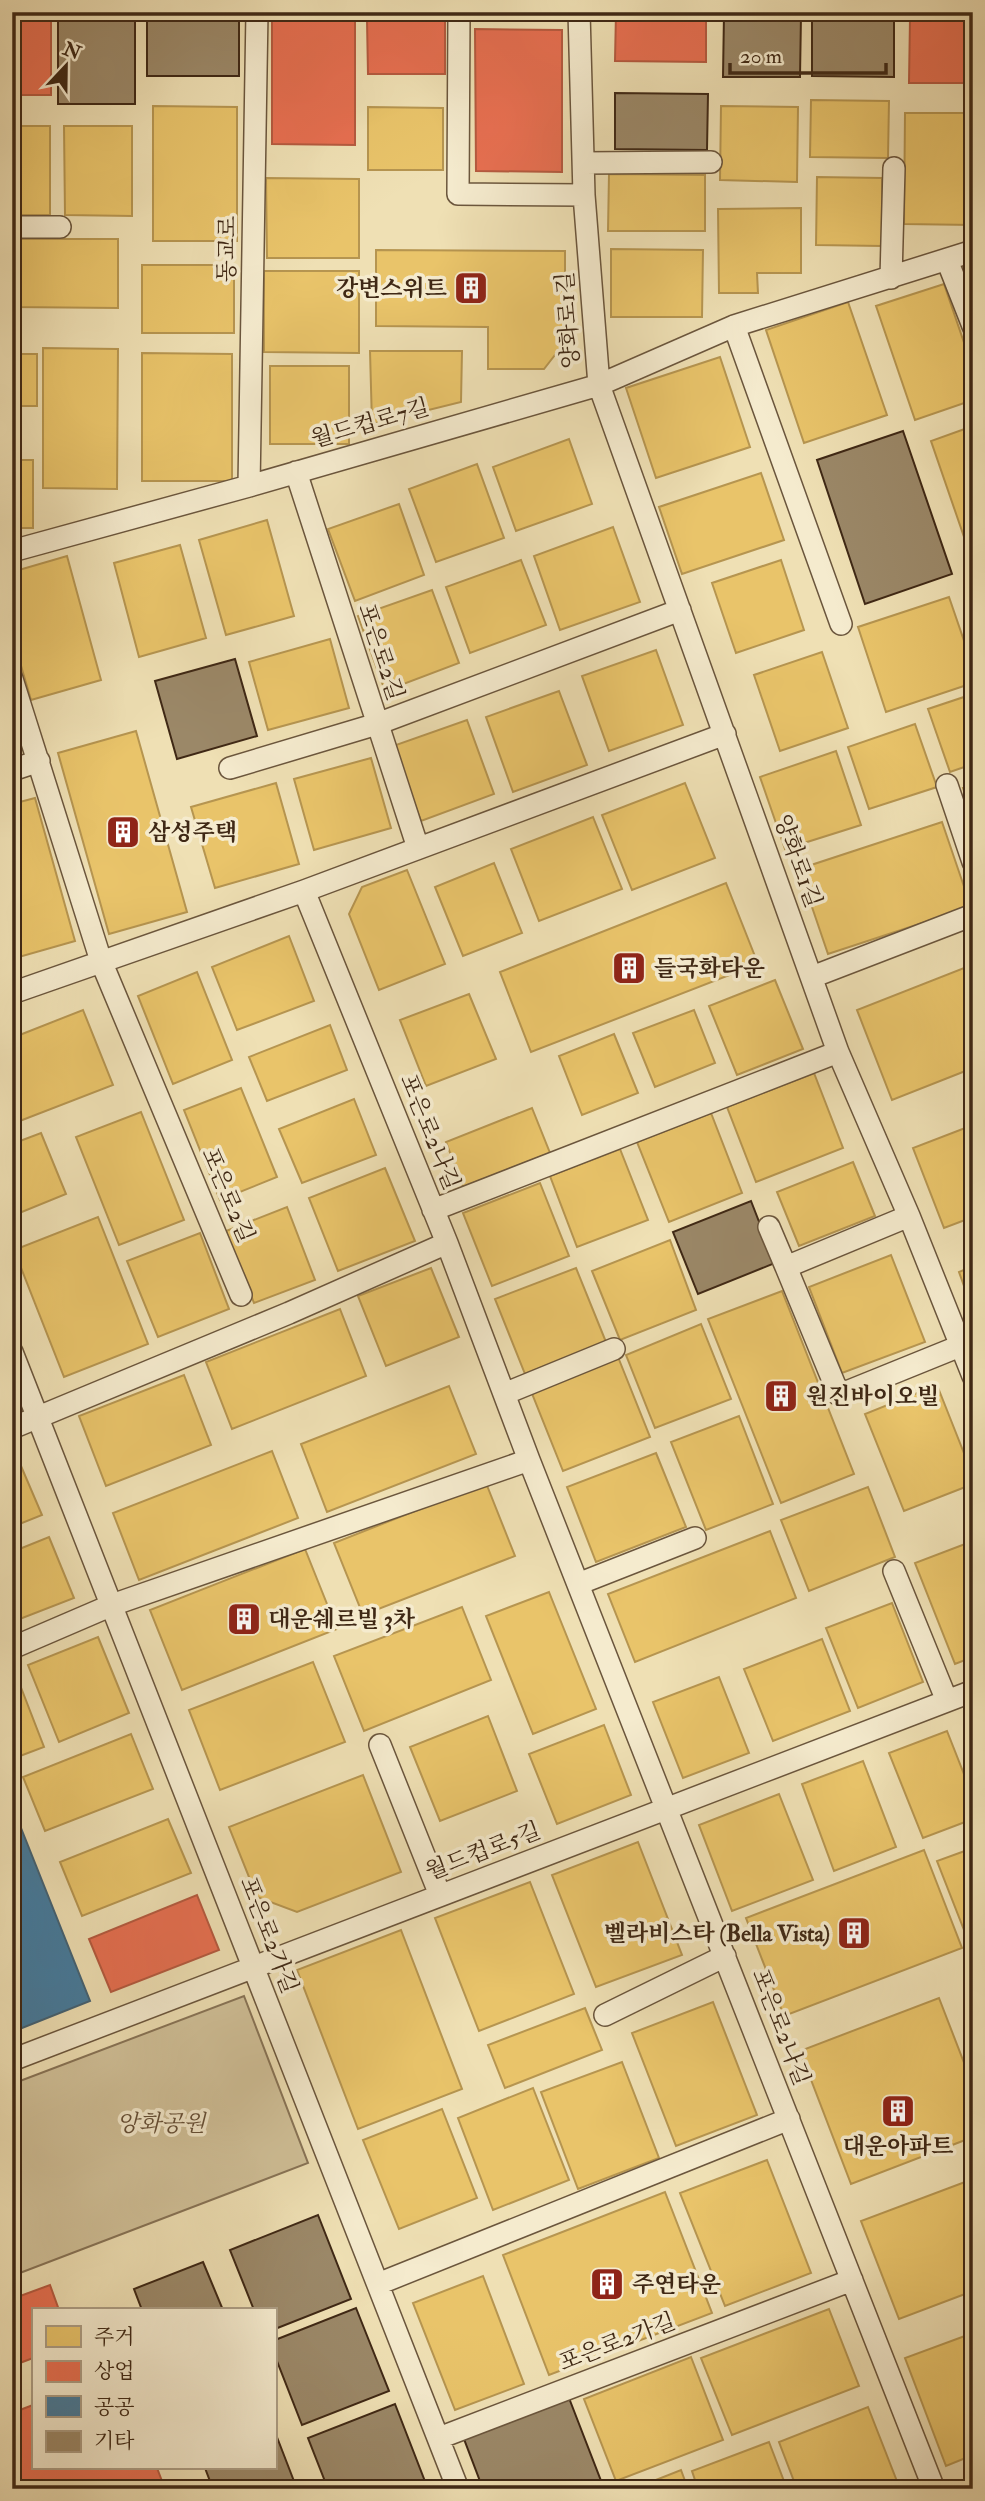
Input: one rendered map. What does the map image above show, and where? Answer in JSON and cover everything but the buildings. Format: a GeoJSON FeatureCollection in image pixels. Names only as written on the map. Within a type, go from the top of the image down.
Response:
{"type":"FeatureCollection","features":[{"type":"Feature","properties":{"kind":"lane","name":"동교로"},"geometry":{"type":"LineString","coordinates":[[249,486],[257,12]]}},
{"type":"Feature","properties":{"kind":"lane"},"geometry":{"type":"LineString","coordinates":[[459,12],[458,194],[584,195]]}},
{"type":"Feature","properties":{"kind":"lane","name":"양화로1길"},"geometry":{"type":"LineString","coordinates":[[579,12],[584,195],[599,385],[838,1052],[909,1216],[973,1376]]}},
{"type":"Feature","properties":{"kind":"lane"},"geometry":{"type":"LineString","coordinates":[[584,163],[711,162]]}},
{"type":"Feature","properties":{"kind":"lane"},"geometry":{"type":"LineString","coordinates":[[891,278],[894,168]]}},
{"type":"Feature","properties":{"kind":"lane"},"geometry":{"type":"LineString","coordinates":[[12,227],[60,227]]}},
{"type":"Feature","properties":{"kind":"lane","name":"월드컵로7길"},"geometry":{"type":"LineString","coordinates":[[12,551],[599,385],[734,326],[973,251]]}},
{"type":"Feature","properties":{"kind":"lane"},"geometry":{"type":"LineString","coordinates":[[947,260],[973,326]]}},
{"type":"Feature","properties":{"kind":"lane"},"geometry":{"type":"LineString","coordinates":[[734,326],[841,624]]}},
{"type":"Feature","properties":{"kind":"lane","name":"포은로2길"},"geometry":{"type":"LineString","coordinates":[[296,472],[418,848]]}},
{"type":"Feature","properties":{"kind":"lane"},"geometry":{"type":"LineString","coordinates":[[230,768],[377,724],[680,610]]}},
{"type":"Feature","properties":{"kind":"lane"},"geometry":{"type":"LineString","coordinates":[[12,679],[101,961]]}},
{"type":"Feature","properties":{"kind":"lane"},"geometry":{"type":"LineString","coordinates":[[12,993],[304,891],[725,734]]}},
{"type":"Feature","properties":{"kind":"lane"},"geometry":{"type":"LineString","coordinates":[[12,770],[39,761]]}},
{"type":"Feature","properties":{"kind":"lane"},"geometry":{"type":"LineString","coordinates":[[947,785],[973,862]]}},
{"type":"Feature","properties":{"kind":"lane","name":"포은로2나길"},"geometry":{"type":"LineString","coordinates":[[304,891],[447,1243],[528,1460],[934,2489]]}},
{"type":"Feature","properties":{"kind":"lane"},"geometry":{"type":"LineString","coordinates":[[812,977],[973,915]]}},
{"type":"Feature","properties":{"kind":"lane","name":"포은로2길"},"geometry":{"type":"LineString","coordinates":[[101,961],[241,1295]]}},
{"type":"Feature","properties":{"kind":"lane"},"geometry":{"type":"LineString","coordinates":[[433,1210],[838,1052]]}},
{"type":"Feature","properties":{"kind":"lane"},"geometry":{"type":"LineString","coordinates":[[786,1267],[909,1216]]}},
{"type":"Feature","properties":{"kind":"lane"},"geometry":{"type":"LineString","coordinates":[[769,1227],[839,1395],[960,1346]]}},
{"type":"Feature","properties":{"kind":"lane"},"geometry":{"type":"LineString","coordinates":[[12,1428],[289,1313],[447,1243]]}},
{"type":"Feature","properties":{"kind":"lane"},"geometry":{"type":"LineString","coordinates":[[504,1394],[614,1349]]}},
{"type":"Feature","properties":{"kind":"lane","name":"포은로2가길"},"geometry":{"type":"LineString","coordinates":[[12,1352],[458,2489]]}},
{"type":"Feature","properties":{"kind":"lane"},"geometry":{"type":"LineString","coordinates":[[12,1648],[112,1605],[528,1460]]}},
{"type":"Feature","properties":{"kind":"lane"},"geometry":{"type":"LineString","coordinates":[[578,1584],[695,1538]]}},
{"type":"Feature","properties":{"kind":"lane"},"geometry":{"type":"LineString","coordinates":[[894,1571],[947,1701]]}},
{"type":"Feature","properties":{"kind":"lane","name":"월드컵로5길"},"geometry":{"type":"LineString","coordinates":[[12,2060],[973,1691]]}},
{"type":"Feature","properties":{"kind":"lane"},"geometry":{"type":"LineString","coordinates":[[380,1745],[440,1895]]}},
{"type":"Feature","properties":{"kind":"lane"},"geometry":{"type":"LineString","coordinates":[[605,2015],[725,1956]]}},
{"type":"Feature","properties":{"kind":"lane"},"geometry":{"type":"LineString","coordinates":[[378,2284],[789,2119]]}},
{"type":"Feature","properties":{"kind":"lane","name":"포은로2가길"},"geometry":{"type":"LineString","coordinates":[[439,2438],[852,2280]]}},
{"type":"Feature","properties":{"kind":"green space","name":"앙화공원"},"geometry":{"type":"Polygon","coordinates":[[[244,1996],[308,2163],[12,2276],[12,2084],[244,1996]]]}},
{"type":"Feature","properties":{"kind":"place","name":"강변스위트"},"geometry":{"type":"Point","coordinates":[471,288]}},
{"type":"Feature","properties":{"kind":"place","name":"삼성주택"},"geometry":{"type":"Point","coordinates":[123,832]}},
{"type":"Feature","properties":{"kind":"place","name":"들국화타운"},"geometry":{"type":"Point","coordinates":[629,968]}},
{"type":"Feature","properties":{"kind":"place","name":"원진바이오빌"},"geometry":{"type":"Point","coordinates":[781,1396]}},
{"type":"Feature","properties":{"kind":"place","name":"대운쉐르빌 3차"},"geometry":{"type":"Point","coordinates":[244,1619]}},
{"type":"Feature","properties":{"kind":"place","name":"벨라비스타 (Bella Vista)"},"geometry":{"type":"Point","coordinates":[854,1933]}},
{"type":"Feature","properties":{"kind":"place","name":"대운아파트"},"geometry":{"type":"Point","coordinates":[898,2111]}},
{"type":"Feature","properties":{"kind":"place","name":"주연타운"},"geometry":{"type":"Point","coordinates":[607,2284]}}]}
